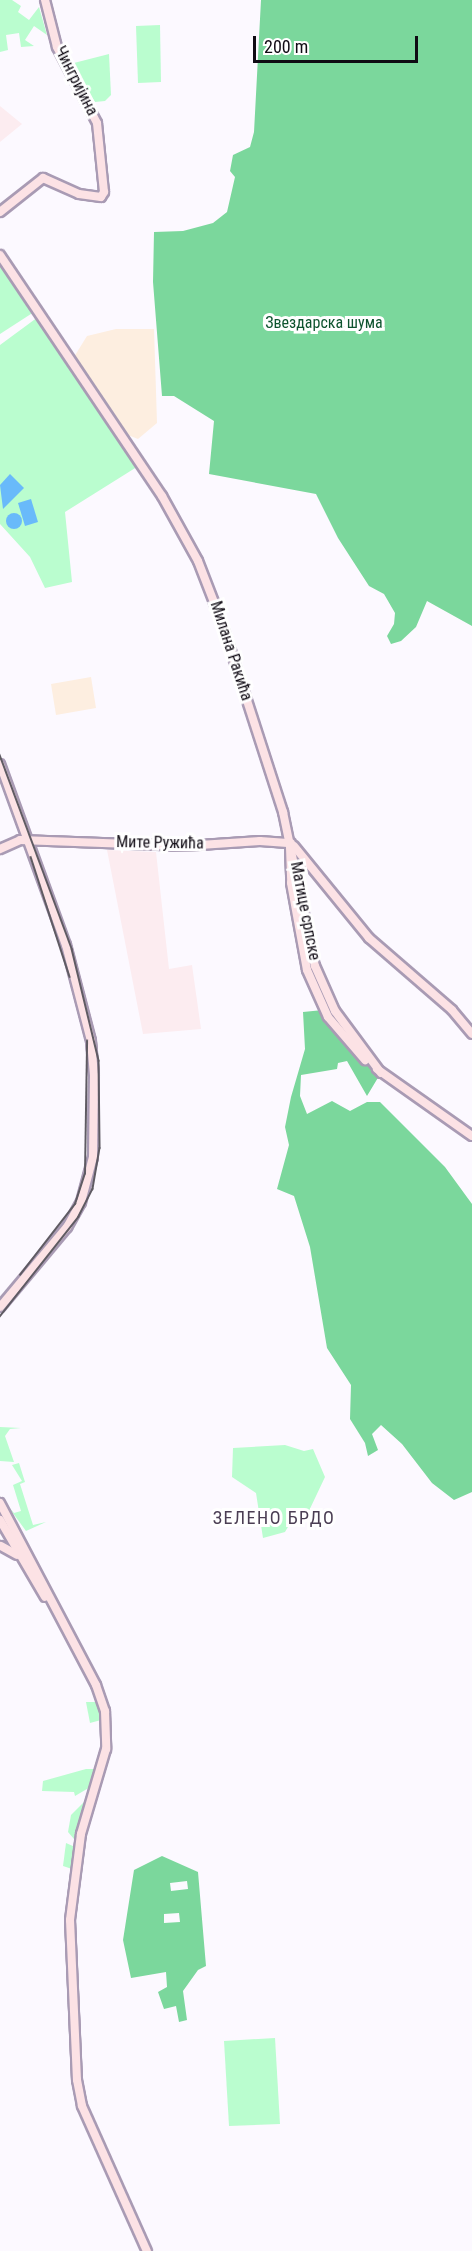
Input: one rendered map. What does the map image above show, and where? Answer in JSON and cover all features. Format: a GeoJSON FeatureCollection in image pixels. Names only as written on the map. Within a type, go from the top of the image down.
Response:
{"type":"FeatureCollection","features":[{"type":"Feature","properties":{"kind":"main road","name":"Чингријина"},"geometry":{"type":"LineString","coordinates":[[0,212],[43,177],[70,192],[101,197],[105,181],[100,134],[93,113],[63,61],[45,0]]}},
{"type":"Feature","properties":{"kind":"main road","name":"Милана Ракића"},"geometry":{"type":"LineString","coordinates":[[0,255],[162,496],[191,546],[222,623],[291,843],[369,938],[471,1032]]}},
{"type":"Feature","properties":{"kind":"main road"},"geometry":{"type":"LineString","coordinates":[[0,764],[58,920],[92,1041],[93,1157],[86,1188],[72,1219],[0,1307]]}},
{"type":"Feature","properties":{"kind":"main road","name":"Мите Ружића"},"geometry":{"type":"LineString","coordinates":[[0,849],[28,841],[185,846],[260,841],[291,843]]}},
{"type":"Feature","properties":{"kind":"main road","name":"Матице српске"},"geometry":{"type":"LineString","coordinates":[[291,843],[317,983],[343,1024],[381,1073],[472,1136]]}},
{"type":"Feature","properties":{"kind":"main road"},"geometry":{"type":"LineString","coordinates":[[0,1503],[8,1541],[62,1622],[102,1698],[107,1734],[81,1833],[73,1889],[70,1950],[76,2080],[82,2106],[147,2251]]}},
{"type":"Feature","properties":{"kind":"main road"},"geometry":{"type":"LineString","coordinates":[[0,1520],[8,1541],[62,1622]]}},
{"type":"Feature","properties":{"kind":"shaded area"},"geometry":{"type":"Polygon","coordinates":[[[0,106],[22,124],[0,142],[0,106]]]}},
{"type":"Feature","properties":{"kind":"shaded area"},"geometry":{"type":"Polygon","coordinates":[[[116,329],[154,329],[157,423],[138,439],[128,435],[74,357],[87,336],[116,329]]]}},
{"type":"Feature","properties":{"kind":"shaded area"},"geometry":{"type":"Polygon","coordinates":[[[91,677],[96,708],[56,715],[51,684],[91,677]]]}},
{"type":"Feature","properties":{"kind":"shaded area"},"geometry":{"type":"Polygon","coordinates":[[[107,850],[156,852],[169,969],[192,965],[201,1029],[143,1034],[107,850]]]}},
{"type":"Feature","properties":{"kind":"green space"},"geometry":{"type":"Polygon","coordinates":[[[0,0],[12,0],[21,6],[18,12],[29,20],[39,7],[47,35],[34,26],[25,40],[34,46],[21,47],[19,33],[6,35],[8,50],[0,52],[0,0]]]}},
{"type":"Feature","properties":{"kind":"green space","name":"Звездарска шума"},"geometry":{"type":"Polygon","coordinates":[[[261,0],[472,0],[472,626],[427,601],[416,627],[401,641],[391,644],[387,636],[394,624],[395,613],[384,594],[369,586],[338,538],[316,494],[209,474],[214,421],[174,396],[162,396],[153,282],[154,232],[183,231],[213,223],[227,212],[235,177],[230,171],[233,155],[250,147],[254,132],[261,0]]]}},
{"type":"Feature","properties":{"kind":"green space"},"geometry":{"type":"Polygon","coordinates":[[[160,25],[161,82],[138,83],[136,26],[160,25]]]}},
{"type":"Feature","properties":{"kind":"green space"},"geometry":{"type":"Polygon","coordinates":[[[109,54],[111,95],[105,101],[95,102],[70,64],[109,54]]]}},
{"type":"Feature","properties":{"kind":"green space"},"geometry":{"type":"Polygon","coordinates":[[[0,263],[34,312],[0,334],[0,263]]]}},
{"type":"Feature","properties":{"kind":"green space"},"geometry":{"type":"Polygon","coordinates":[[[38,317],[140,465],[65,512],[72,582],[45,588],[30,557],[0,524],[0,345],[38,317]]]}},
{"type":"Feature","properties":{"kind":"green space"},"geometry":{"type":"Polygon","coordinates":[[[323,1010],[359,1058],[379,1076],[367,1096],[347,1061],[338,1063],[337,1069],[301,1075],[300,1096],[307,1114],[332,1101],[350,1111],[367,1102],[380,1102],[445,1167],[472,1204],[472,1492],[454,1500],[432,1483],[402,1444],[381,1425],[372,1434],[378,1450],[368,1456],[365,1443],[350,1419],[351,1385],[327,1348],[310,1247],[294,1196],[277,1189],[289,1145],[285,1127],[291,1097],[305,1049],[303,1012],[323,1010]]]}},
{"type":"Feature","properties":{"kind":"green space"},"geometry":{"type":"Polygon","coordinates":[[[0,1427],[21,1428],[10,1429],[5,1436],[14,1462],[0,1461],[0,1427]]]}},
{"type":"Feature","properties":{"kind":"green space"},"geometry":{"type":"Polygon","coordinates":[[[285,1445],[304,1451],[313,1449],[325,1477],[307,1515],[298,1510],[285,1532],[263,1538],[256,1493],[232,1477],[233,1448],[285,1445]]]}},
{"type":"Feature","properties":{"kind":"green space"},"geometry":{"type":"Polygon","coordinates":[[[19,1463],[25,1482],[20,1484],[33,1525],[46,1522],[26,1531],[7,1505],[14,1513],[21,1511],[13,1485],[22,1481],[12,1465],[19,1463]]]}},
{"type":"Feature","properties":{"kind":"green space"},"geometry":{"type":"Polygon","coordinates":[[[86,1702],[98,1702],[101,1720],[90,1723],[86,1702]]]}},
{"type":"Feature","properties":{"kind":"green space"},"geometry":{"type":"Polygon","coordinates":[[[86,1769],[96,1769],[92,1786],[75,1796],[74,1792],[42,1791],[43,1781],[86,1769]]]}},
{"type":"Feature","properties":{"kind":"green space"},"geometry":{"type":"Polygon","coordinates":[[[85,1801],[77,1838],[74,1839],[68,1832],[71,1815],[85,1801]]]}},
{"type":"Feature","properties":{"kind":"green space"},"geometry":{"type":"Polygon","coordinates":[[[66,1843],[75,1847],[72,1869],[63,1866],[66,1843]]]}},
{"type":"Feature","properties":{"kind":"green space"},"geometry":{"type":"Polygon","coordinates":[[[162,1856],[198,1872],[206,1966],[198,1970],[183,1991],[187,2020],[179,2022],[176,2006],[164,2009],[158,1992],[167,1987],[166,1972],[131,1978],[123,1940],[134,1870],[162,1856]],[[187,1881],[170,1883],[171,1891],[188,1889],[187,1881]],[[179,1913],[164,1914],[164,1923],[180,1922],[179,1913]]]}},
{"type":"Feature","properties":{"kind":"green space"},"geometry":{"type":"Polygon","coordinates":[[[275,2038],[280,2124],[229,2126],[224,2041],[275,2038]]]}},
{"type":"Feature","properties":{"kind":"water"},"geometry":{"type":"Polygon","coordinates":[[[10,474],[24,488],[3,509],[0,485],[10,474]]]}},
{"type":"Feature","properties":{"kind":"water"},"geometry":{"type":"Polygon","coordinates":[[[31,499],[38,522],[25,526],[18,503],[31,499]]]}},
{"type":"Feature","properties":{"kind":"water"},"geometry":{"type":"Polygon","coordinates":[[[14,513],[22,521],[14,529],[6,521],[14,513]]]}},
{"type":"Feature","properties":{"kind":"tram line"},"geometry":{"type":"LineString","coordinates":[[0,755],[72,949],[99,1061],[100,1148],[93,1189],[79,1217],[0,1317]]}},
{"type":"Feature","properties":{"kind":"tram line"},"geometry":{"type":"LineString","coordinates":[[31,857],[70,977]]}},
{"type":"Feature","properties":{"kind":"tram line"},"geometry":{"type":"LineString","coordinates":[[20,1275],[75,1204],[85,1174],[87,1041]]}},
{"type":"Feature","properties":{"kind":"district","name":"ЗЕЛЕНО БРДО"},"geometry":{"type":"Point","coordinates":[274,1518]}}]}
